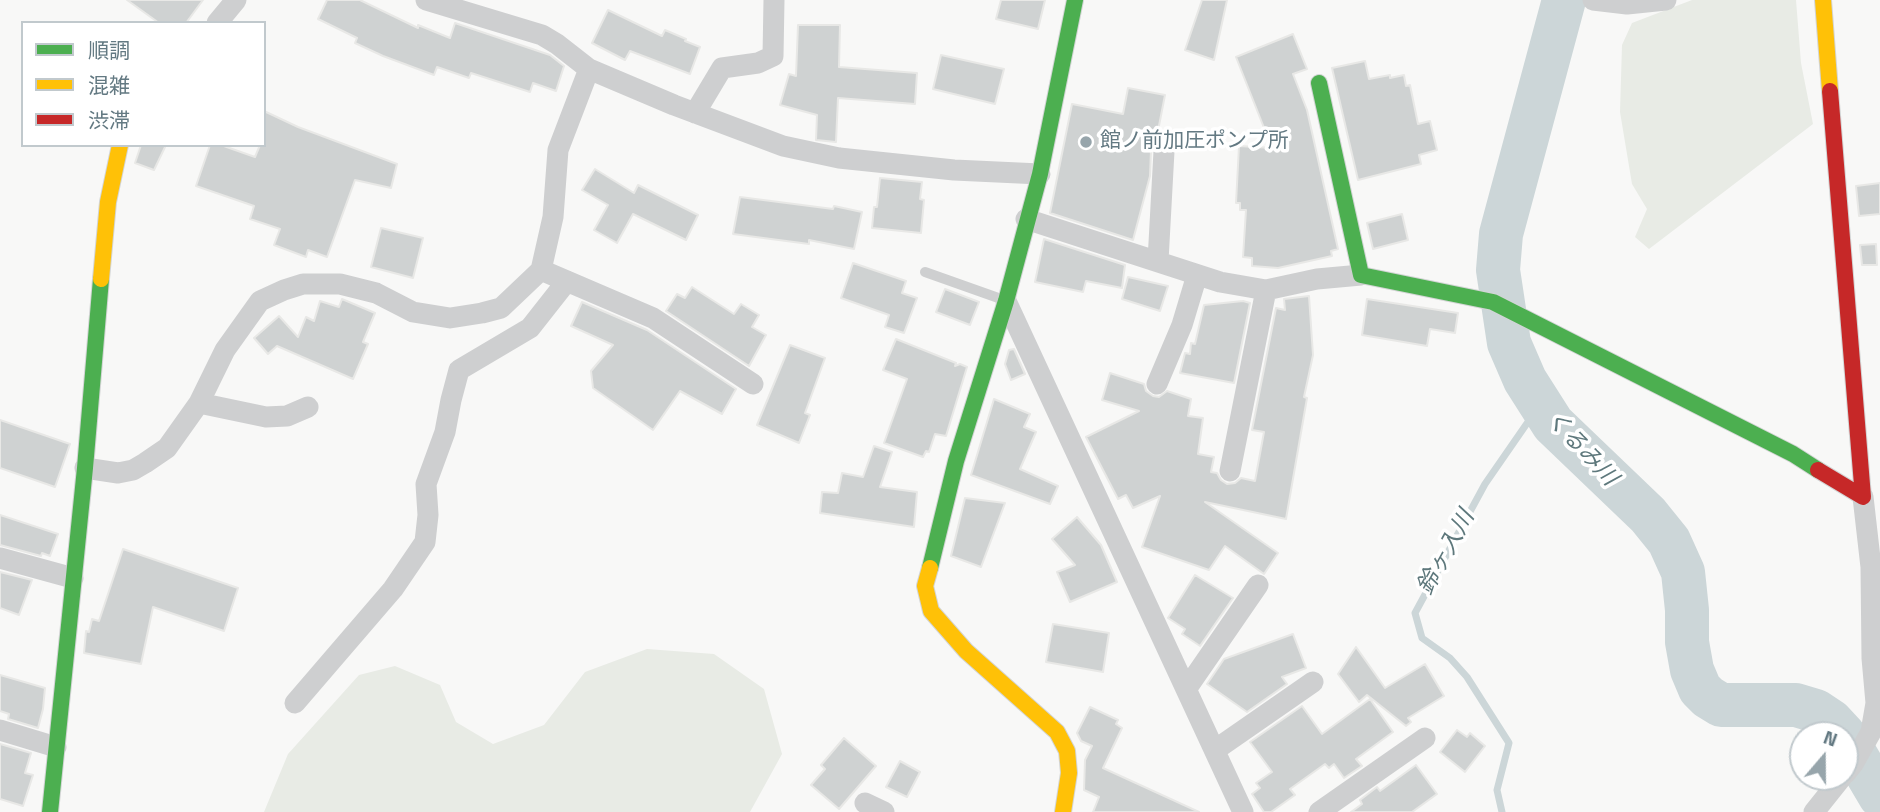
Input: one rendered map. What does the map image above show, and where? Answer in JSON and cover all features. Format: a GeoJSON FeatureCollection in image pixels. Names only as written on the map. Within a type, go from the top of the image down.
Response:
{"type":"FeatureCollection","features":[{"type":"Feature","properties":{"kind":"street"},"geometry":{"type":"LineString","coordinates":[[219,21],[236,0]]}},
{"type":"Feature","properties":{"kind":"street"},"geometry":{"type":"LineString","coordinates":[[426,0],[542,35],[589,69],[783,146],[839,158],[954,170],[1040,174]]}},
{"type":"Feature","properties":{"kind":"street"},"geometry":{"type":"LineString","coordinates":[[695,113],[722,68],[758,63],[773,56],[774,0]]}},
{"type":"Feature","properties":{"kind":"street"},"geometry":{"type":"LineString","coordinates":[[1063,812],[1069,774],[1067,751],[1058,732],[967,651],[931,611],[925,586],[956,461],[1006,301],[1040,174],[1075,0]]}},
{"type":"Feature","properties":{"kind":"street"},"geometry":{"type":"LineString","coordinates":[[1593,0],[1627,4],[1666,0]]}},
{"type":"Feature","properties":{"kind":"street"},"geometry":{"type":"LineString","coordinates":[[1823,0],[1871,567],[1872,658],[1876,703],[1871,732],[1859,752]]}},
{"type":"Feature","properties":{"kind":"street"},"geometry":{"type":"LineString","coordinates":[[85,468],[118,473],[133,470],[167,447],[199,403],[225,350],[260,301],[284,290],[303,284],[340,284],[376,293],[414,312],[450,318],[500,308],[541,270],[553,217],[558,150],[589,69]]}},
{"type":"Feature","properties":{"kind":"street"},"geometry":{"type":"LineString","coordinates":[[1319,83],[1361,275]]}},
{"type":"Feature","properties":{"kind":"street"},"geometry":{"type":"LineString","coordinates":[[50,812],[85,468],[108,202],[120,147]]}},
{"type":"Feature","properties":{"kind":"street"},"geometry":{"type":"LineString","coordinates":[[1158,261],[1164,151]]}},
{"type":"Feature","properties":{"kind":"street"},"geometry":{"type":"LineString","coordinates":[[1026,219],[1220,282],[1266,290],[1317,279],[1361,275],[1493,302],[1793,454],[1863,497],[1880,517]]}},
{"type":"Feature","properties":{"kind":"street"},"geometry":{"type":"LineString","coordinates":[[541,270],[653,318],[753,384]]}},
{"type":"Feature","properties":{"kind":"street"},"geometry":{"type":"LineString","coordinates":[[1157,384],[1182,325],[1197,275]]}},
{"type":"Feature","properties":{"kind":"street"},"geometry":{"type":"LineString","coordinates":[[295,704],[393,589],[425,542],[428,515],[426,484],[445,432],[459,370],[530,328],[567,281]]}},
{"type":"Feature","properties":{"kind":"street"},"geometry":{"type":"LineString","coordinates":[[1230,471],[1266,290]]}},
{"type":"Feature","properties":{"kind":"street"},"geometry":{"type":"LineString","coordinates":[[1006,301],[1243,812]]}},
{"type":"Feature","properties":{"kind":"street"},"geometry":{"type":"LineString","coordinates":[[199,403],[266,417],[287,416],[308,407]]}},
{"type":"Feature","properties":{"kind":"street"},"geometry":{"type":"LineString","coordinates":[[0,558],[73,578]]}},
{"type":"Feature","properties":{"kind":"street"},"geometry":{"type":"LineString","coordinates":[[1186,688],[1258,585]]}},
{"type":"Feature","properties":{"kind":"street"},"geometry":{"type":"LineString","coordinates":[[1215,750],[1313,682]]}},
{"type":"Feature","properties":{"kind":"street"},"geometry":{"type":"LineString","coordinates":[[0,730],[56,747]]}},
{"type":"Feature","properties":{"kind":"street"},"geometry":{"type":"LineString","coordinates":[[1319,812],[1425,738]]}},
{"type":"Feature","properties":{"kind":"street"},"geometry":{"type":"LineString","coordinates":[[1814,812],[1831,791]]}},
{"type":"Feature","properties":{"kind":"lane"},"geometry":{"type":"LineString","coordinates":[[925,272],[1006,301]]}},
{"type":"Feature","properties":{"kind":"shaded area"},"geometry":{"type":"Polygon","coordinates":[[[1692,0],[1796,0],[1801,63],[1813,124],[1649,249],[1635,237],[1647,209],[1632,184],[1620,112],[1622,45],[1632,23],[1692,0]]]}},
{"type":"Feature","properties":{"kind":"shaded area"},"geometry":{"type":"Polygon","coordinates":[[[647,649],[714,654],[764,689],[782,754],[750,812],[264,812],[288,754],[359,675],[395,666],[440,685],[456,722],[493,744],[544,725],[585,672],[647,649]]]}},
{"type":"Feature","properties":{"kind":"building"},"geometry":{"type":"Polygon","coordinates":[[[127,0],[203,0],[187,21],[156,21],[127,0]]]}},
{"type":"Feature","properties":{"kind":"building"},"geometry":{"type":"Polygon","coordinates":[[[327,0],[360,0],[418,28],[418,25],[450,38],[455,23],[550,55],[564,66],[556,91],[533,83],[530,92],[471,73],[469,78],[437,67],[434,75],[383,56],[355,43],[357,38],[318,19],[327,0]]]}},
{"type":"Feature","properties":{"kind":"building"},"geometry":{"type":"Polygon","coordinates":[[[1001,0],[1045,0],[1038,29],[996,19],[1001,0]]]}},
{"type":"Feature","properties":{"kind":"building"},"geometry":{"type":"Polygon","coordinates":[[[1202,0],[1227,0],[1214,60],[1185,50],[1202,0]]]}},
{"type":"Feature","properties":{"kind":"building"},"geometry":{"type":"Polygon","coordinates":[[[608,10],[662,36],[665,30],[700,47],[690,74],[630,51],[625,60],[592,43],[608,10]]]}},
{"type":"Feature","properties":{"kind":"building"},"geometry":{"type":"Polygon","coordinates":[[[798,25],[840,25],[839,67],[917,73],[915,104],[838,98],[836,142],[816,140],[817,115],[780,105],[789,74],[796,76],[798,25]]]}},
{"type":"Feature","properties":{"kind":"building"},"geometry":{"type":"Polygon","coordinates":[[[1293,34],[1307,69],[1293,74],[1307,110],[1338,249],[1331,251],[1332,256],[1278,268],[1252,266],[1252,258],[1243,257],[1246,210],[1240,210],[1240,203],[1236,203],[1239,146],[1272,148],[1236,57],[1293,34]]]}},
{"type":"Feature","properties":{"kind":"building"},"geometry":{"type":"Polygon","coordinates":[[[941,55],[1004,69],[995,104],[933,89],[941,55]]]}},
{"type":"Feature","properties":{"kind":"building"},"geometry":{"type":"Polygon","coordinates":[[[1365,61],[1369,79],[1404,75],[1406,86],[1410,85],[1418,124],[1430,121],[1437,150],[1419,155],[1421,164],[1358,180],[1332,68],[1365,61]]]}},
{"type":"Feature","properties":{"kind":"building"},"geometry":{"type":"Polygon","coordinates":[[[1128,88],[1165,95],[1156,141],[1151,150],[1150,176],[1133,240],[1050,213],[1072,104],[1123,114],[1128,88]]]}},
{"type":"Feature","properties":{"kind":"building"},"geometry":{"type":"Polygon","coordinates":[[[266,112],[298,127],[397,164],[391,188],[355,180],[327,257],[308,250],[306,257],[274,245],[280,229],[250,219],[254,206],[196,186],[209,147],[227,147],[255,157],[259,147],[266,147],[266,112]]]}},
{"type":"Feature","properties":{"kind":"building"},"geometry":{"type":"Polygon","coordinates":[[[140,147],[165,147],[154,170],[135,163],[140,147]]]}},
{"type":"Feature","properties":{"kind":"building"},"geometry":{"type":"Polygon","coordinates":[[[595,169],[634,193],[638,185],[698,215],[686,240],[633,214],[617,243],[594,230],[608,205],[582,190],[595,169]]]}},
{"type":"Feature","properties":{"kind":"building"},"geometry":{"type":"Polygon","coordinates":[[[880,178],[922,182],[920,199],[924,200],[921,233],[872,228],[880,178]]]}},
{"type":"Feature","properties":{"kind":"building"},"geometry":{"type":"Polygon","coordinates":[[[1880,183],[1880,214],[1859,216],[1856,186],[1880,183]]]}},
{"type":"Feature","properties":{"kind":"building"},"geometry":{"type":"Polygon","coordinates":[[[740,197],[833,209],[834,206],[862,212],[854,249],[809,240],[809,244],[733,234],[740,197]]]}},
{"type":"Feature","properties":{"kind":"building"},"geometry":{"type":"Polygon","coordinates":[[[1402,214],[1408,240],[1373,249],[1367,223],[1402,214]]]}},
{"type":"Feature","properties":{"kind":"building"},"geometry":{"type":"Polygon","coordinates":[[[381,228],[423,238],[413,278],[371,267],[381,228]]]}},
{"type":"Feature","properties":{"kind":"building"},"geometry":{"type":"Polygon","coordinates":[[[1044,239],[1125,265],[1122,288],[1086,281],[1083,292],[1035,282],[1044,239]]]}},
{"type":"Feature","properties":{"kind":"building"},"geometry":{"type":"Polygon","coordinates":[[[1876,244],[1877,265],[1862,265],[1860,245],[1876,244]]]}},
{"type":"Feature","properties":{"kind":"building"},"geometry":{"type":"Polygon","coordinates":[[[853,263],[906,281],[902,293],[917,298],[904,333],[885,327],[889,315],[841,298],[853,263]]]}},
{"type":"Feature","properties":{"kind":"building"},"geometry":{"type":"Polygon","coordinates":[[[1128,277],[1168,286],[1160,311],[1122,299],[1128,277]]]}},
{"type":"Feature","properties":{"kind":"building"},"geometry":{"type":"Polygon","coordinates":[[[692,287],[734,314],[741,304],[759,315],[752,327],[766,335],[749,366],[666,311],[677,294],[685,298],[692,287]]]}},
{"type":"Feature","properties":{"kind":"building"},"geometry":{"type":"Polygon","coordinates":[[[945,289],[979,302],[970,325],[936,312],[945,289]]]}},
{"type":"Feature","properties":{"kind":"building"},"geometry":{"type":"Polygon","coordinates":[[[1309,296],[1313,355],[1286,519],[1205,502],[1278,553],[1264,574],[1225,546],[1209,570],[1142,547],[1160,496],[1133,508],[1126,495],[1118,499],[1086,437],[1139,411],[1102,400],[1110,373],[1144,384],[1146,391],[1153,396],[1159,397],[1167,391],[1191,399],[1188,416],[1203,418],[1198,454],[1214,457],[1211,472],[1217,473],[1227,484],[1235,483],[1241,478],[1255,481],[1264,432],[1252,430],[1276,308],[1285,310],[1284,299],[1309,296]]]}},
{"type":"Feature","properties":{"kind":"building"},"geometry":{"type":"Polygon","coordinates":[[[342,299],[375,313],[363,342],[368,344],[353,379],[277,346],[268,354],[254,338],[279,316],[298,337],[306,317],[314,321],[320,301],[339,307],[342,299]]]}},
{"type":"Feature","properties":{"kind":"building"},"geometry":{"type":"Polygon","coordinates":[[[1367,299],[1458,313],[1455,333],[1430,329],[1427,346],[1362,335],[1367,299]]]}},
{"type":"Feature","properties":{"kind":"building"},"geometry":{"type":"Polygon","coordinates":[[[1243,301],[1250,303],[1234,383],[1180,373],[1185,353],[1190,354],[1191,343],[1195,344],[1204,305],[1243,301]]]}},
{"type":"Feature","properties":{"kind":"building"},"geometry":{"type":"Polygon","coordinates":[[[582,302],[647,330],[736,389],[722,414],[680,391],[653,430],[593,388],[591,371],[613,345],[571,326],[582,302]]]}},
{"type":"Feature","properties":{"kind":"building"},"geometry":{"type":"Polygon","coordinates":[[[896,339],[956,363],[955,366],[960,364],[967,367],[946,436],[935,434],[929,452],[926,451],[923,457],[884,443],[907,379],[883,370],[896,339]]]}},
{"type":"Feature","properties":{"kind":"building"},"geometry":{"type":"Polygon","coordinates":[[[790,345],[825,358],[805,413],[810,415],[799,443],[757,425],[790,345]]]}},
{"type":"Feature","properties":{"kind":"building"},"geometry":{"type":"Polygon","coordinates":[[[1014,349],[1025,374],[1011,380],[1005,364],[1009,350],[1014,349]]]}},
{"type":"Feature","properties":{"kind":"building"},"geometry":{"type":"Polygon","coordinates":[[[994,399],[1030,414],[1024,427],[1036,432],[1020,469],[1058,486],[1050,504],[971,475],[994,399]]]}},
{"type":"Feature","properties":{"kind":"building"},"geometry":{"type":"Polygon","coordinates":[[[0,420],[70,444],[55,487],[0,468],[0,420]]]}},
{"type":"Feature","properties":{"kind":"building"},"geometry":{"type":"Polygon","coordinates":[[[874,446],[892,452],[880,487],[917,492],[914,527],[820,513],[822,492],[838,493],[842,473],[863,477],[874,446]]]}},
{"type":"Feature","properties":{"kind":"building"},"geometry":{"type":"Polygon","coordinates":[[[965,498],[1005,503],[981,567],[951,556],[965,498]]]}},
{"type":"Feature","properties":{"kind":"building"},"geometry":{"type":"Polygon","coordinates":[[[0,515],[58,534],[50,556],[0,545],[0,515]]]}},
{"type":"Feature","properties":{"kind":"building"},"geometry":{"type":"Polygon","coordinates":[[[1077,517],[1101,545],[1117,582],[1070,602],[1057,572],[1075,565],[1052,539],[1077,517]]]}},
{"type":"Feature","properties":{"kind":"building"},"geometry":{"type":"Polygon","coordinates":[[[123,549],[238,588],[224,631],[153,607],[141,664],[84,653],[86,631],[89,632],[92,619],[99,621],[123,549]]]}},
{"type":"Feature","properties":{"kind":"building"},"geometry":{"type":"Polygon","coordinates":[[[0,572],[32,580],[19,615],[0,608],[0,572]]]}},
{"type":"Feature","properties":{"kind":"building"},"geometry":{"type":"Polygon","coordinates":[[[1195,575],[1233,598],[1200,646],[1182,634],[1185,629],[1168,618],[1195,575]]]}},
{"type":"Feature","properties":{"kind":"building"},"geometry":{"type":"Polygon","coordinates":[[[1053,624],[1109,633],[1103,672],[1046,662],[1053,624]]]}},
{"type":"Feature","properties":{"kind":"building"},"geometry":{"type":"Polygon","coordinates":[[[1293,634],[1306,668],[1282,677],[1287,684],[1247,712],[1207,684],[1224,659],[1293,634]]]}},
{"type":"Feature","properties":{"kind":"building"},"geometry":{"type":"Polygon","coordinates":[[[1356,647],[1385,688],[1425,664],[1444,696],[1408,718],[1411,722],[1406,726],[1367,695],[1359,702],[1338,674],[1356,647]]]}},
{"type":"Feature","properties":{"kind":"building"},"geometry":{"type":"Polygon","coordinates":[[[0,675],[45,688],[38,728],[8,719],[9,714],[0,711],[0,675]]]}},
{"type":"Feature","properties":{"kind":"building"},"geometry":{"type":"Polygon","coordinates":[[[1370,699],[1393,732],[1356,759],[1362,766],[1344,778],[1334,764],[1329,768],[1325,764],[1290,789],[1295,795],[1271,812],[1264,812],[1252,794],[1260,788],[1256,783],[1272,772],[1250,742],[1302,706],[1322,734],[1370,699]]]}},
{"type":"Feature","properties":{"kind":"building"},"geometry":{"type":"Polygon","coordinates":[[[1090,707],[1118,720],[1116,724],[1122,728],[1103,768],[1199,812],[1093,812],[1099,797],[1084,790],[1085,760],[1092,746],[1081,741],[1077,733],[1090,707]]]}},
{"type":"Feature","properties":{"kind":"building"},"geometry":{"type":"Polygon","coordinates":[[[1457,730],[1467,737],[1470,733],[1485,746],[1465,772],[1440,752],[1457,730]]]}},
{"type":"Feature","properties":{"kind":"building"},"geometry":{"type":"Polygon","coordinates":[[[844,738],[876,766],[839,809],[811,785],[825,769],[821,765],[844,738]]]}},
{"type":"Feature","properties":{"kind":"building"},"geometry":{"type":"Polygon","coordinates":[[[0,744],[31,753],[25,773],[33,775],[23,806],[0,799],[0,744]]]}},
{"type":"Feature","properties":{"kind":"building"},"geometry":{"type":"Polygon","coordinates":[[[900,761],[920,772],[907,797],[886,787],[900,761]]]}},
{"type":"Feature","properties":{"kind":"building"},"geometry":{"type":"Polygon","coordinates":[[[1416,765],[1437,794],[1412,812],[1351,812],[1362,804],[1360,800],[1377,787],[1380,791],[1416,765]]]}},
{"type":"Feature","properties":{"kind":"waterway","name":"くるみ川"},"geometry":{"type":"LineString","coordinates":[[1564,0],[1501,234],[1498,270],[1509,343],[1525,380],[1553,424],[1648,515],[1669,541],[1683,572],[1687,642],[1692,670],[1700,689],[1721,705],[1796,705],[1816,711],[1831,721]]}},
{"type":"Feature","properties":{"kind":"waterway","name":"鈴ヶ入川"},"geometry":{"type":"LineString","coordinates":[[1502,812],[1497,790],[1509,743],[1467,677],[1450,658],[1422,638],[1415,613],[1485,484],[1539,402]]}},
{"type":"Feature","properties":{"kind":"waterway","name":"くるみ川"},"geometry":{"type":"LineString","coordinates":[[1859,761],[1880,796]]}},
{"type":"Feature","properties":{"kind":"traffic: fast"},"geometry":{"type":"LineString","coordinates":[[930,568],[956,461],[1006,301],[1040,174],[1075,0]]}},
{"type":"Feature","properties":{"kind":"traffic: fast"},"geometry":{"type":"LineString","coordinates":[[1319,83],[1361,275],[1493,302],[1793,454],[1818,470]]}},
{"type":"Feature","properties":{"kind":"traffic: fast"},"geometry":{"type":"LineString","coordinates":[[50,812],[101,279]]}},
{"type":"Feature","properties":{"kind":"traffic: slow"},"geometry":{"type":"LineString","coordinates":[[1823,0],[1830,91]]}},
{"type":"Feature","properties":{"kind":"traffic: slow"},"geometry":{"type":"LineString","coordinates":[[101,279],[108,202],[120,147]]}},
{"type":"Feature","properties":{"kind":"traffic: slow"},"geometry":{"type":"LineString","coordinates":[[930,568],[925,586],[931,611],[966,651],[1057,732],[1067,751],[1069,773],[1063,812]]}},
{"type":"Feature","properties":{"kind":"traffic: jam"},"geometry":{"type":"LineString","coordinates":[[1818,470],[1863,497],[1830,91]]}},
{"type":"Feature","properties":{"kind":"place","name":"館ノ前加圧ポンプ所"},"geometry":{"type":"Point","coordinates":[1086,142]}}]}
